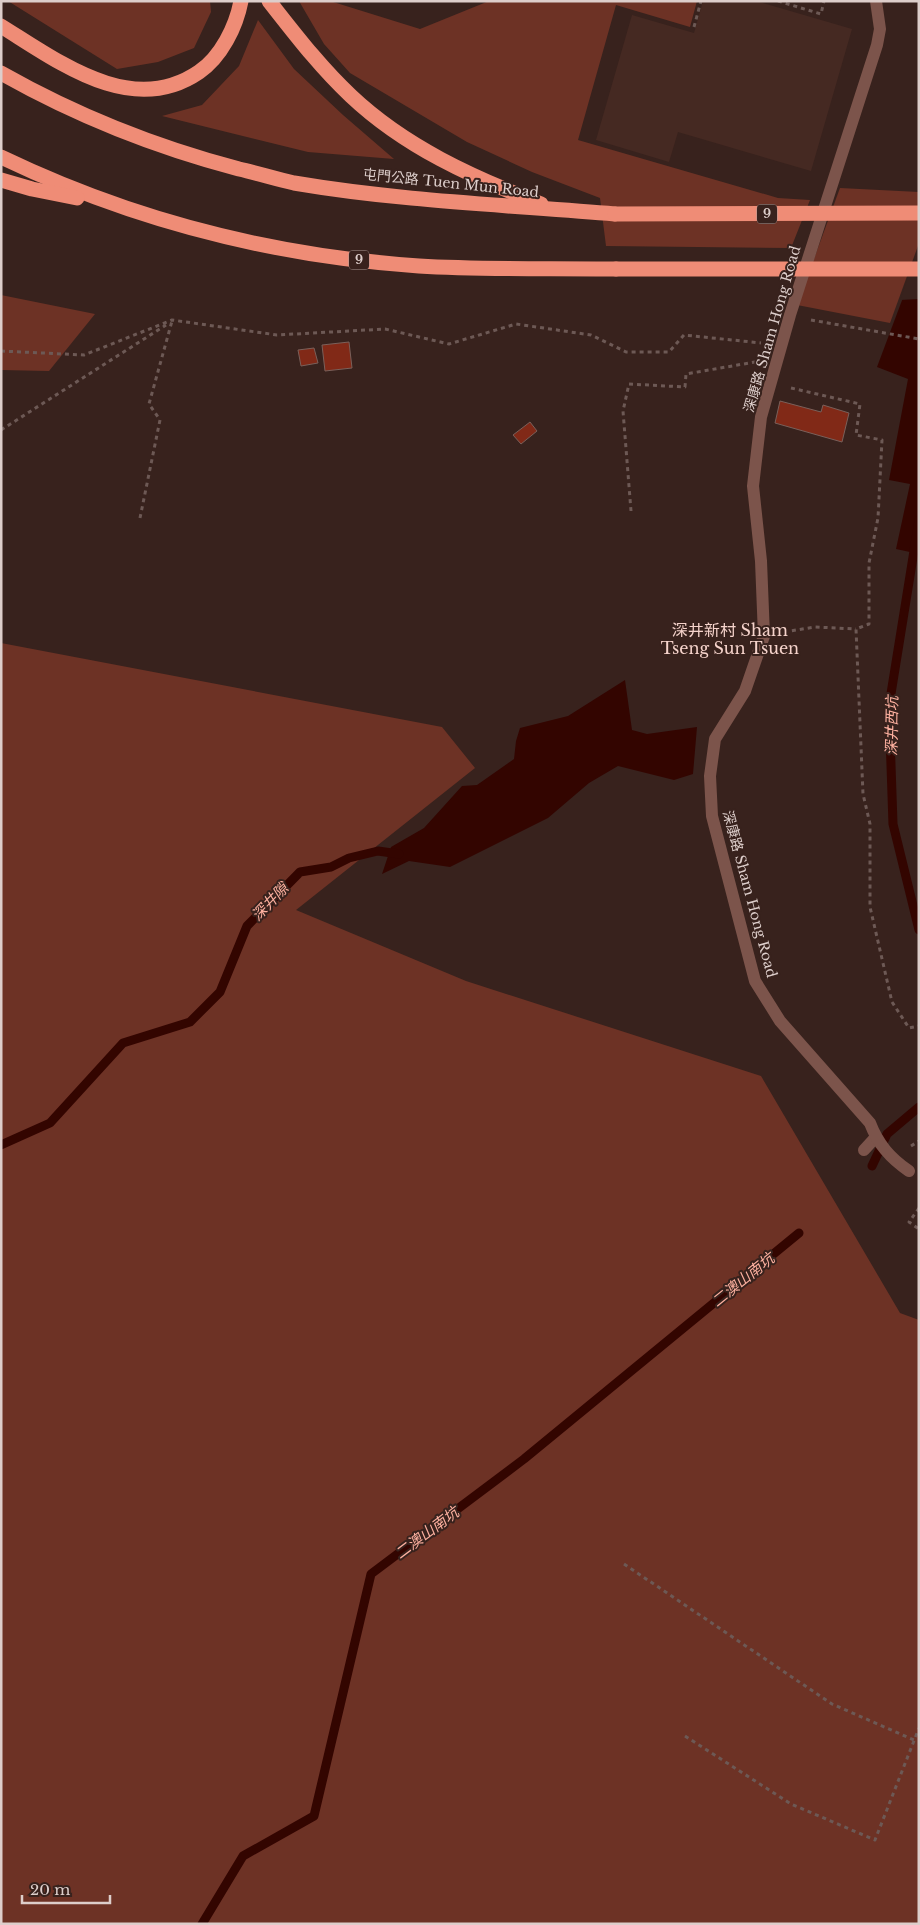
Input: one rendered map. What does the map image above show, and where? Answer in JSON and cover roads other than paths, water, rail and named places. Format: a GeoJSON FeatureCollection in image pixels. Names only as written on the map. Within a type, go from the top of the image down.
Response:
{"type":"FeatureCollection","features":[{"type":"Feature","properties":{"kind":"highway"},"geometry":{"type":"LineString","coordinates":[[1,26],[50,57],[89,77],[128,90],[152,91],[186,81],[204,69],[216,55],[230,33],[241,1]]}},
{"type":"Feature","properties":{"kind":"highway"},"geometry":{"type":"LineString","coordinates":[[269,1],[310,54],[351,96],[390,128],[432,156],[486,182],[554,209]]}},
{"type":"Feature","properties":{"kind":"highway","name":"屯門公路 Tuen Mun Road"},"geometry":{"type":"LineString","coordinates":[[1,73],[64,107],[141,140],[183,155],[284,180],[455,202],[615,214],[919,213]]}},
{"type":"Feature","properties":{"kind":"highway","name":"9"},"geometry":{"type":"LineString","coordinates":[[1,157],[69,188],[108,203],[199,231],[332,256],[420,266],[616,269],[919,269]]}},
{"type":"Feature","properties":{"kind":"highway"},"geometry":{"type":"LineString","coordinates":[[1,180],[32,190],[108,203]]}},
{"type":"Feature","properties":{"kind":"street","name":"深康路 Sham Hong Road"},"geometry":{"type":"LineString","coordinates":[[876,1],[880,29],[877,45],[790,315],[761,417],[754,486],[762,561],[764,636],[744,691],[715,739],[710,776],[712,816],[755,981],[780,1021],[870,1123],[875,1138],[892,1159],[909,1171]]}},
{"type":"Feature","properties":{"kind":"street"},"geometry":{"type":"LineString","coordinates":[[864,1150],[875,1138]]}},
{"type":"Feature","properties":{"kind":"waterway","name":"深井西坑"},"geometry":{"type":"LineString","coordinates":[[919,520],[889,706],[893,824],[919,930]]}},
{"type":"Feature","properties":{"kind":"waterway","name":"深井隙"},"geometry":{"type":"LineString","coordinates":[[1,1145],[50,1123],[123,1043],[190,1022],[220,992],[247,926],[300,872],[331,867],[349,858],[378,851],[399,854]]}},
{"type":"Feature","properties":{"kind":"waterway"},"geometry":{"type":"LineString","coordinates":[[872,1166],[887,1134],[919,1107]]}},
{"type":"Feature","properties":{"kind":"waterway","name":"二澳山南坑"},"geometry":{"type":"LineString","coordinates":[[202,1924],[243,1856],[314,1816],[371,1574],[524,1459],[799,1233]]}},
{"type":"Feature","properties":{"kind":"district","name":"深井新村 Sham Tseng Sun Tsuen"},"geometry":{"type":"Point","coordinates":[730,639]}}]}
